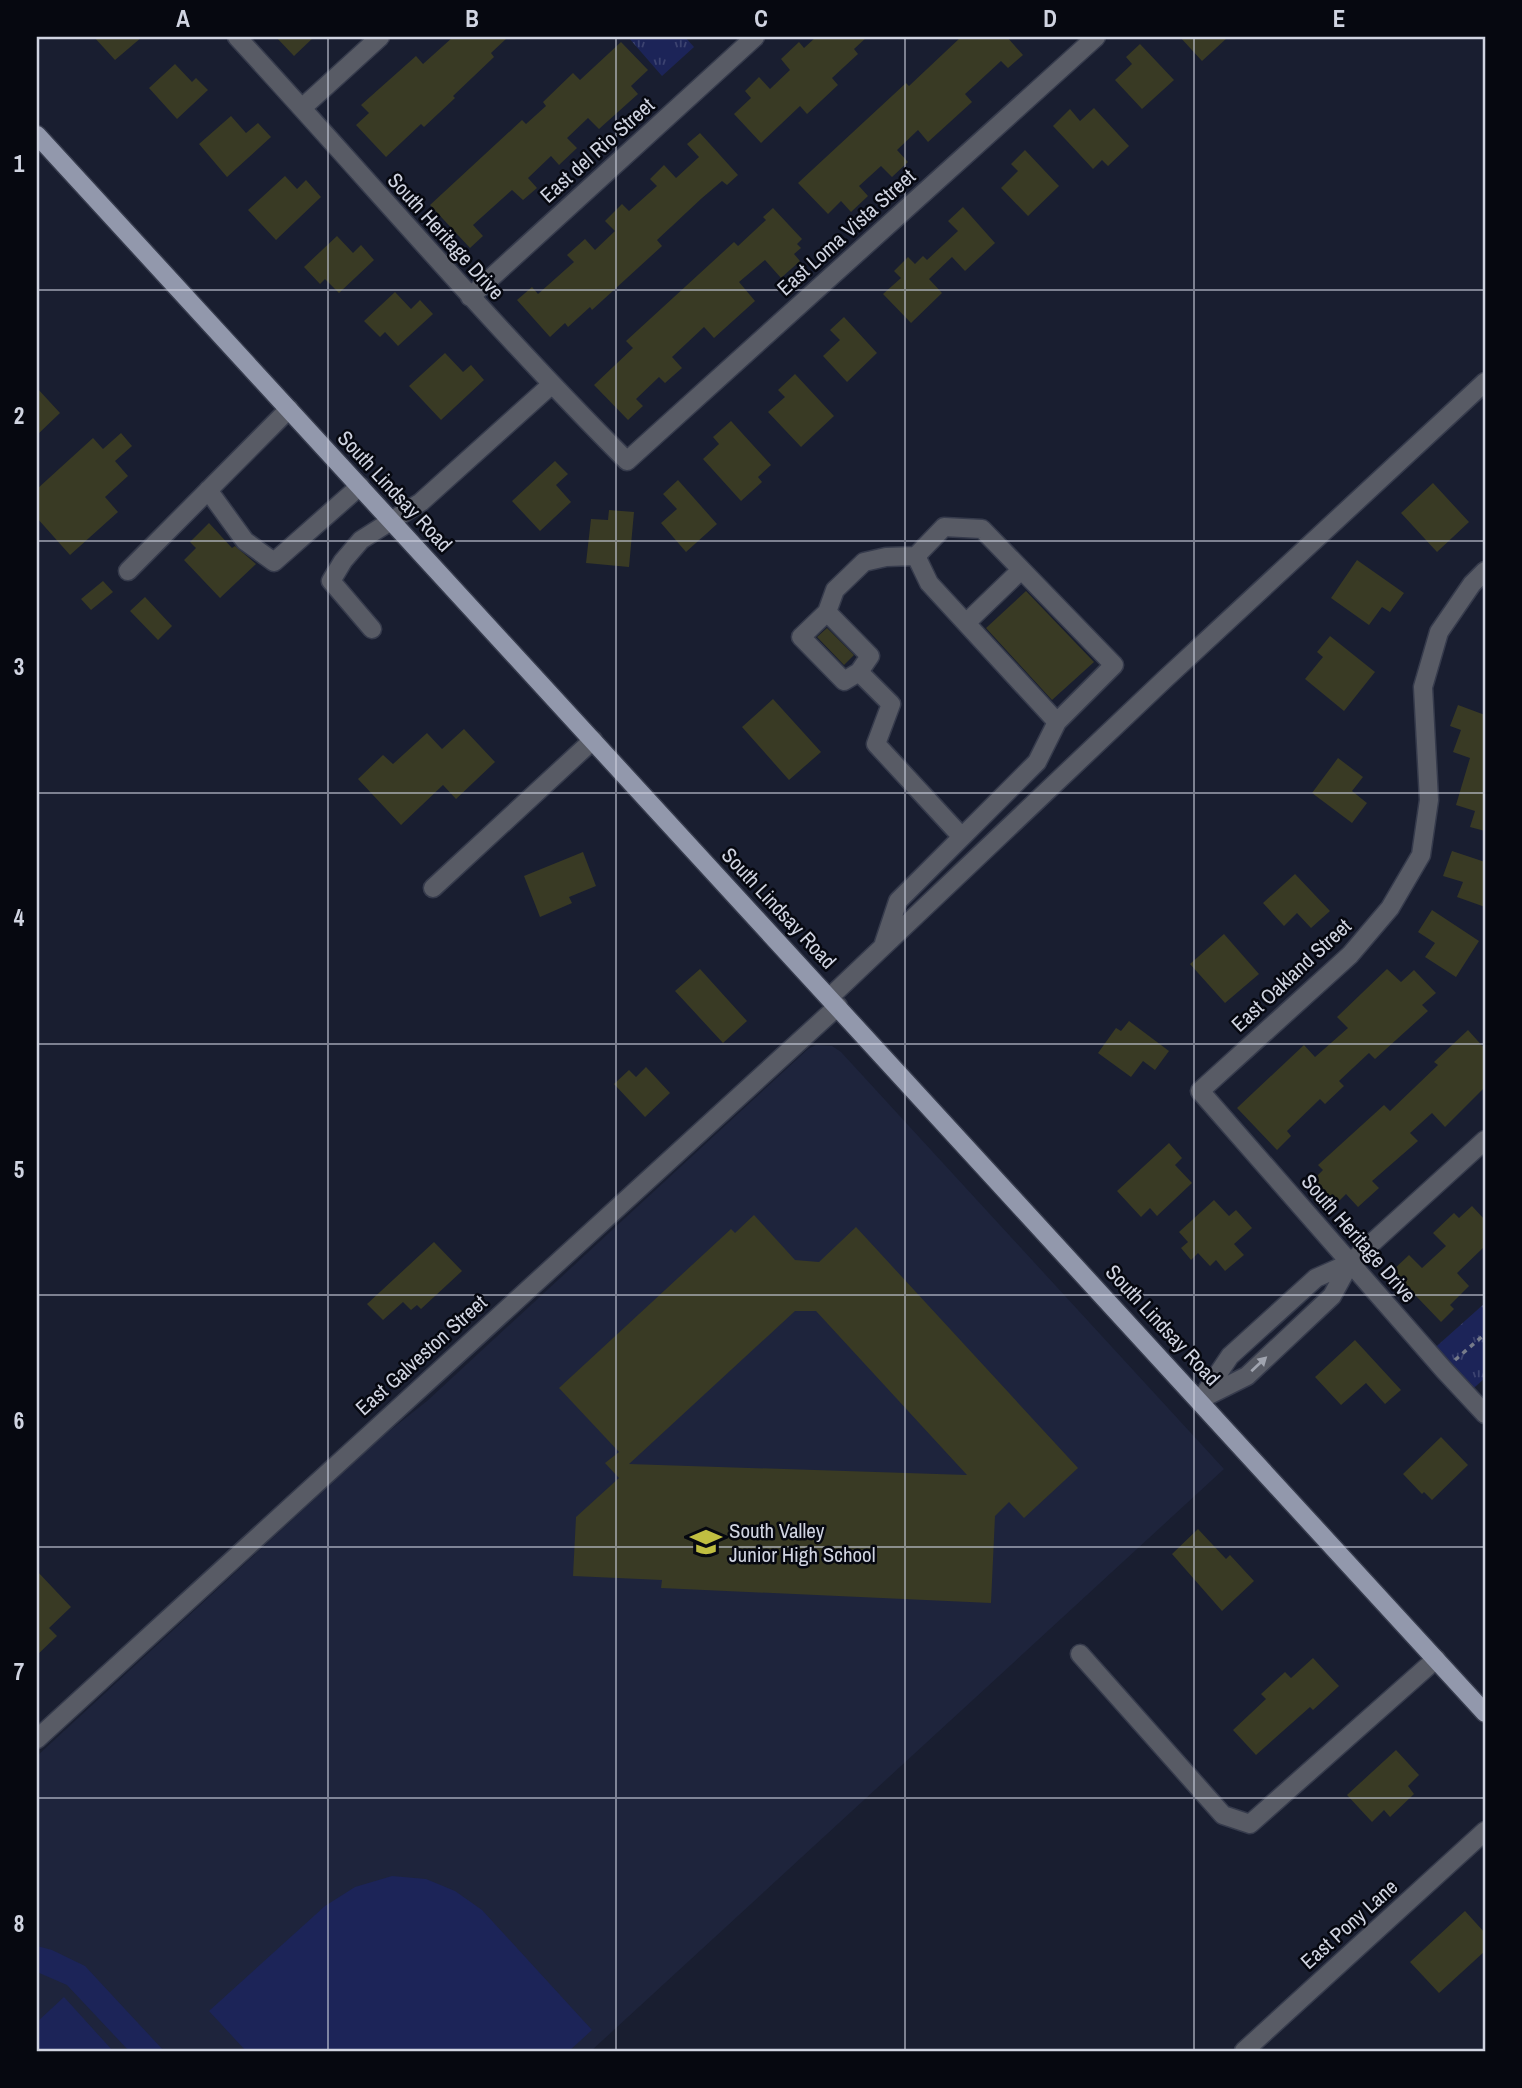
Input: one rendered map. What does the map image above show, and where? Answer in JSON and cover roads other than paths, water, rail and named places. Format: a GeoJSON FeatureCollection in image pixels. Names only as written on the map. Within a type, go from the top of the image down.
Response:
{"type":"FeatureCollection","features":[{"type":"Feature","properties":{"kind":"main road","name":"South Lindsay Road"},"geometry":{"type":"LineString","coordinates":[[37,135],[1201,1399],[1485,1713]]}},
{"type":"Feature","properties":{"kind":"street","name":"South Heritage Drive"},"geometry":{"type":"LineString","coordinates":[[237,37],[470,297],[551,385],[627,461]]}},
{"type":"Feature","properties":{"kind":"street"},"geometry":{"type":"LineString","coordinates":[[302,108],[380,37]]}},
{"type":"Feature","properties":{"kind":"street","name":"East del Rio Street"},"geometry":{"type":"LineString","coordinates":[[470,297],[755,37]]}},
{"type":"Feature","properties":{"kind":"street","name":"East Loma Vista Street"},"geometry":{"type":"LineString","coordinates":[[627,461],[1096,37]]}},
{"type":"Feature","properties":{"kind":"street","name":"East Galveston Street"},"geometry":{"type":"LineString","coordinates":[[40,1730],[834,1001],[883,947],[1175,670],[1485,382]]}},
{"type":"Feature","properties":{"kind":"street"},"geometry":{"type":"LineString","coordinates":[[372,629],[331,581],[343,561],[361,540],[421,502],[551,385]]}},
{"type":"Feature","properties":{"kind":"street"},"geometry":{"type":"LineString","coordinates":[[128,571],[289,409]]}},
{"type":"Feature","properties":{"kind":"street"},"geometry":{"type":"LineString","coordinates":[[208,490],[245,541],[274,562],[360,486]]}},
{"type":"Feature","properties":{"kind":"street"},"geometry":{"type":"LineString","coordinates":[[827,612],[870,656],[859,672],[844,681],[801,637],[827,612],[835,590],[864,562],[886,557],[916,556],[944,527],[982,529],[1114,665],[1057,722],[1037,762],[898,901],[883,947]]}},
{"type":"Feature","properties":{"kind":"street"},"geometry":{"type":"LineString","coordinates":[[916,556],[929,583],[1057,722]]}},
{"type":"Feature","properties":{"kind":"street"},"geometry":{"type":"LineString","coordinates":[[966,623],[1021,570]]}},
{"type":"Feature","properties":{"kind":"street","name":"East Oakland Street"},"geometry":{"type":"LineString","coordinates":[[1200,1091],[1350,955],[1390,908],[1421,855],[1429,800],[1423,687],[1439,632],[1472,584],[1485,571]]}},
{"type":"Feature","properties":{"kind":"street"},"geometry":{"type":"LineString","coordinates":[[859,672],[891,705],[876,744],[961,836]]}},
{"type":"Feature","properties":{"kind":"street"},"geometry":{"type":"LineString","coordinates":[[433,888],[593,740]]}},
{"type":"Feature","properties":{"kind":"street","name":"South Heritage Drive"},"geometry":{"type":"LineString","coordinates":[[1200,1091],[1485,1414]]}},
{"type":"Feature","properties":{"kind":"street"},"geometry":{"type":"LineString","coordinates":[[1201,1399],[1230,1356],[1316,1278],[1350,1263],[1485,1140]]}},
{"type":"Feature","properties":{"kind":"street"},"geometry":{"type":"LineString","coordinates":[[1201,1399],[1247,1376],[1257,1367],[1332,1296],[1350,1263]]}},
{"type":"Feature","properties":{"kind":"street"},"geometry":{"type":"LineString","coordinates":[[1080,1654],[1223,1815],[1250,1824],[1436,1659]]}},
{"type":"Feature","properties":{"kind":"street","name":"East Pony Lane"},"geometry":{"type":"LineString","coordinates":[[1244,2051],[1485,1831]]}},
{"type":"Feature","properties":{"kind":"place","name":"South Valley Junior High School"},"geometry":{"type":"Point","coordinates":[706,1542]}}]}
